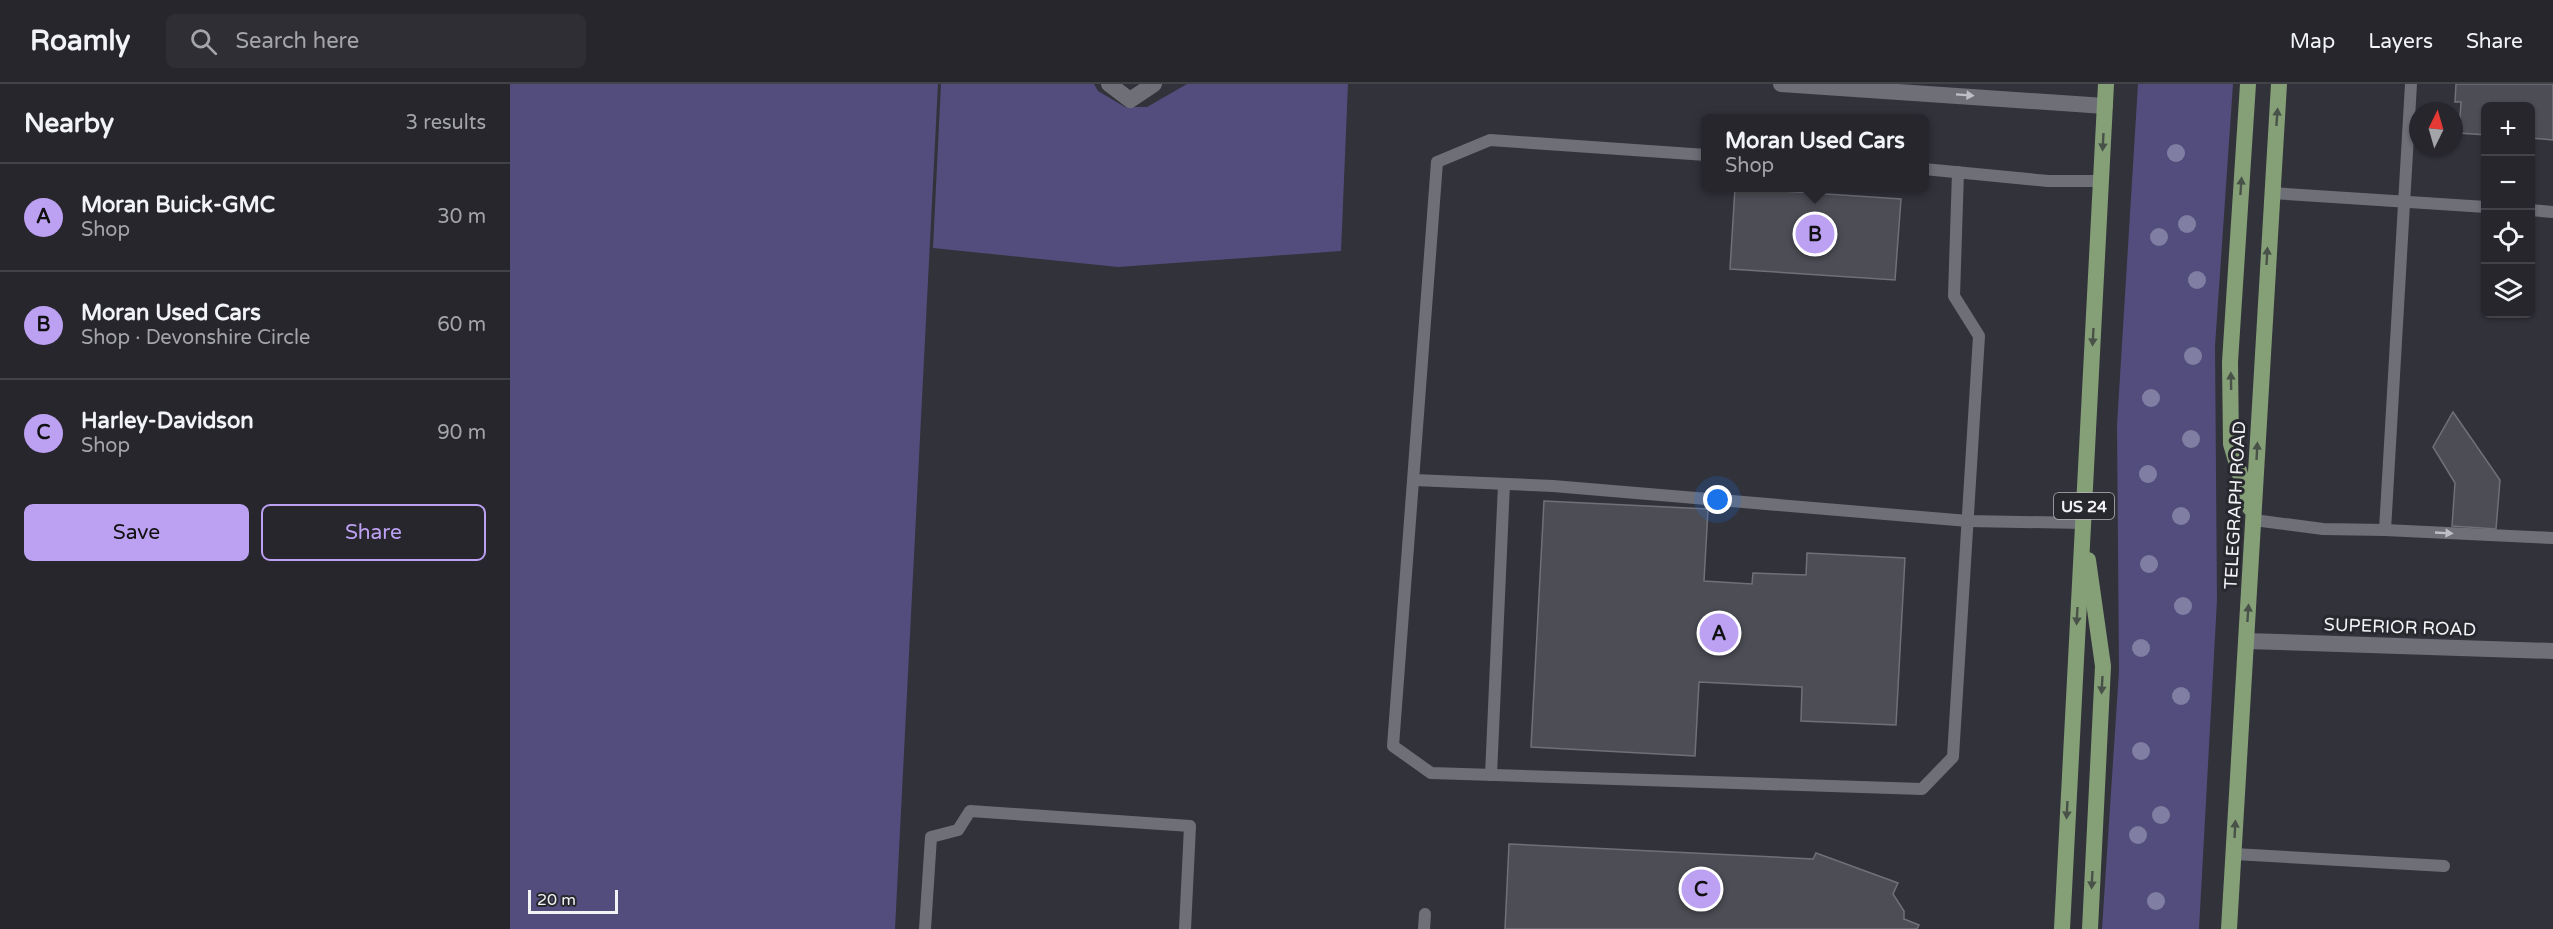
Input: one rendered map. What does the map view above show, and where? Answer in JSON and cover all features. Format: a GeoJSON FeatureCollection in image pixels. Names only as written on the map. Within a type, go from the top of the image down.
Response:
{"type":"FeatureCollection","features":[{"type":"Feature","properties":{"kind":"main road","name":"US 24"},"geometry":{"type":"LineString","coordinates":[[2062,929],[2106,84]]}},
{"type":"Feature","properties":{"kind":"main road"},"geometry":{"type":"LineString","coordinates":[[2248,84],[2233,307],[2231,444],[2254,520]]}},
{"type":"Feature","properties":{"kind":"main road","name":"TELEGRAPH ROAD"},"geometry":{"type":"LineString","coordinates":[[2229,929],[2279,84]]}},
{"type":"Feature","properties":{"kind":"main road"},"geometry":{"type":"LineString","coordinates":[[2083,523],[2103,666],[2090,929]]}},
{"type":"Feature","properties":{"kind":"street"},"geometry":{"type":"LineString","coordinates":[[1109,84],[1130,100],[1154,84]]}},
{"type":"Feature","properties":{"kind":"street"},"geometry":{"type":"LineString","coordinates":[[1781,84],[2105,106]]}},
{"type":"Feature","properties":{"kind":"street","name":"SUPERIOR ROAD"},"geometry":{"type":"LineString","coordinates":[[2246,641],[2553,651]]}},
{"type":"Feature","properties":{"kind":"lane"},"geometry":{"type":"LineString","coordinates":[[2385,530],[2406,201],[2411,84]]}},
{"type":"Feature","properties":{"kind":"lane"},"geometry":{"type":"LineString","coordinates":[[1701,154],[1490,140],[1437,162],[1393,746],[1431,773],[1922,789],[1953,757],[1979,336],[1954,296],[1958,172]]}},
{"type":"Feature","properties":{"kind":"lane"},"geometry":{"type":"LineString","coordinates":[[1929,169],[2048,181],[2101,181]]}},
{"type":"Feature","properties":{"kind":"lane"},"geometry":{"type":"LineString","coordinates":[[2271,193],[2481,207]]}},
{"type":"Feature","properties":{"kind":"lane"},"geometry":{"type":"LineString","coordinates":[[2535,210],[2553,212]]}},
{"type":"Feature","properties":{"kind":"lane"},"geometry":{"type":"LineString","coordinates":[[1414,480],[1788,504],[1968,521],[2083,523]]}},
{"type":"Feature","properties":{"kind":"lane"},"geometry":{"type":"LineString","coordinates":[[1491,775],[1504,484]]}},
{"type":"Feature","properties":{"kind":"lane"},"geometry":{"type":"LineString","coordinates":[[2254,520],[2324,529],[2552,538]]}},
{"type":"Feature","properties":{"kind":"lane"},"geometry":{"type":"LineString","coordinates":[[925,929],[931,837],[958,830],[970,811],[1190,826],[1185,929]]}},
{"type":"Feature","properties":{"kind":"lane"},"geometry":{"type":"LineString","coordinates":[[2234,854],[2444,866]]}},
{"type":"Feature","properties":{"kind":"lane"},"geometry":{"type":"LineString","coordinates":[[1424,929],[1425,914]]}},
{"type":"Feature","properties":{"kind":"shaded area"},"geometry":{"type":"Polygon","coordinates":[[[510,84],[938,84],[895,929],[510,929],[510,84]]]}},
{"type":"Feature","properties":{"kind":"shaded area"},"geometry":{"type":"Polygon","coordinates":[[[941,84],[1094,84],[1098,91],[1125,107],[1147,107],[1187,84],[1348,84],[1341,251],[1118,267],[933,248],[941,84]]]}},
{"type":"Feature","properties":{"kind":"shaded area"},"geometry":{"type":"Polygon","coordinates":[[[2138,84],[2233,84],[2215,346],[2217,600],[2199,929],[2102,929],[2119,671],[2117,425],[2138,84]]]}},
{"type":"Feature","properties":{"kind":"building"},"geometry":{"type":"Polygon","coordinates":[[[2456,84],[2553,84],[2553,140],[2535,138],[2535,102],[2481,102],[2481,135],[2463,133],[2463,102],[2455,102],[2456,84]]]}},
{"type":"Feature","properties":{"kind":"building"},"geometry":{"type":"Polygon","coordinates":[[[1735,192],[1795,192],[1901,199],[1895,280],[1730,269],[1735,192]]]}},
{"type":"Feature","properties":{"kind":"building"},"geometry":{"type":"Polygon","coordinates":[[[2453,412],[2500,480],[2496,529],[2452,526],[2455,483],[2433,447],[2453,412]]]}},
{"type":"Feature","properties":{"kind":"building"},"geometry":{"type":"Polygon","coordinates":[[[1544,501],[1708,509],[1704,581],[1752,584],[1753,573],[1806,575],[1807,553],[1905,558],[1896,725],[1801,721],[1802,687],[1699,682],[1695,756],[1531,747],[1544,501]]]}},
{"type":"Feature","properties":{"kind":"building"},"geometry":{"type":"Polygon","coordinates":[[[1509,844],[1813,859],[1816,853],[1898,883],[1893,894],[1904,911],[1904,919],[1919,925],[1917,929],[1505,929],[1509,844]]]}},
{"type":"Feature","properties":{"kind":"place","name":"Moran Used Cars"},"geometry":{"type":"Point","coordinates":[1815,234]}},
{"type":"Feature","properties":{"kind":"place","name":"Moran Buick-GMC"},"geometry":{"type":"Point","coordinates":[1719,633]}},
{"type":"Feature","properties":{"kind":"place","name":"Harley-Davidson"},"geometry":{"type":"Point","coordinates":[1701,889]}}]}
